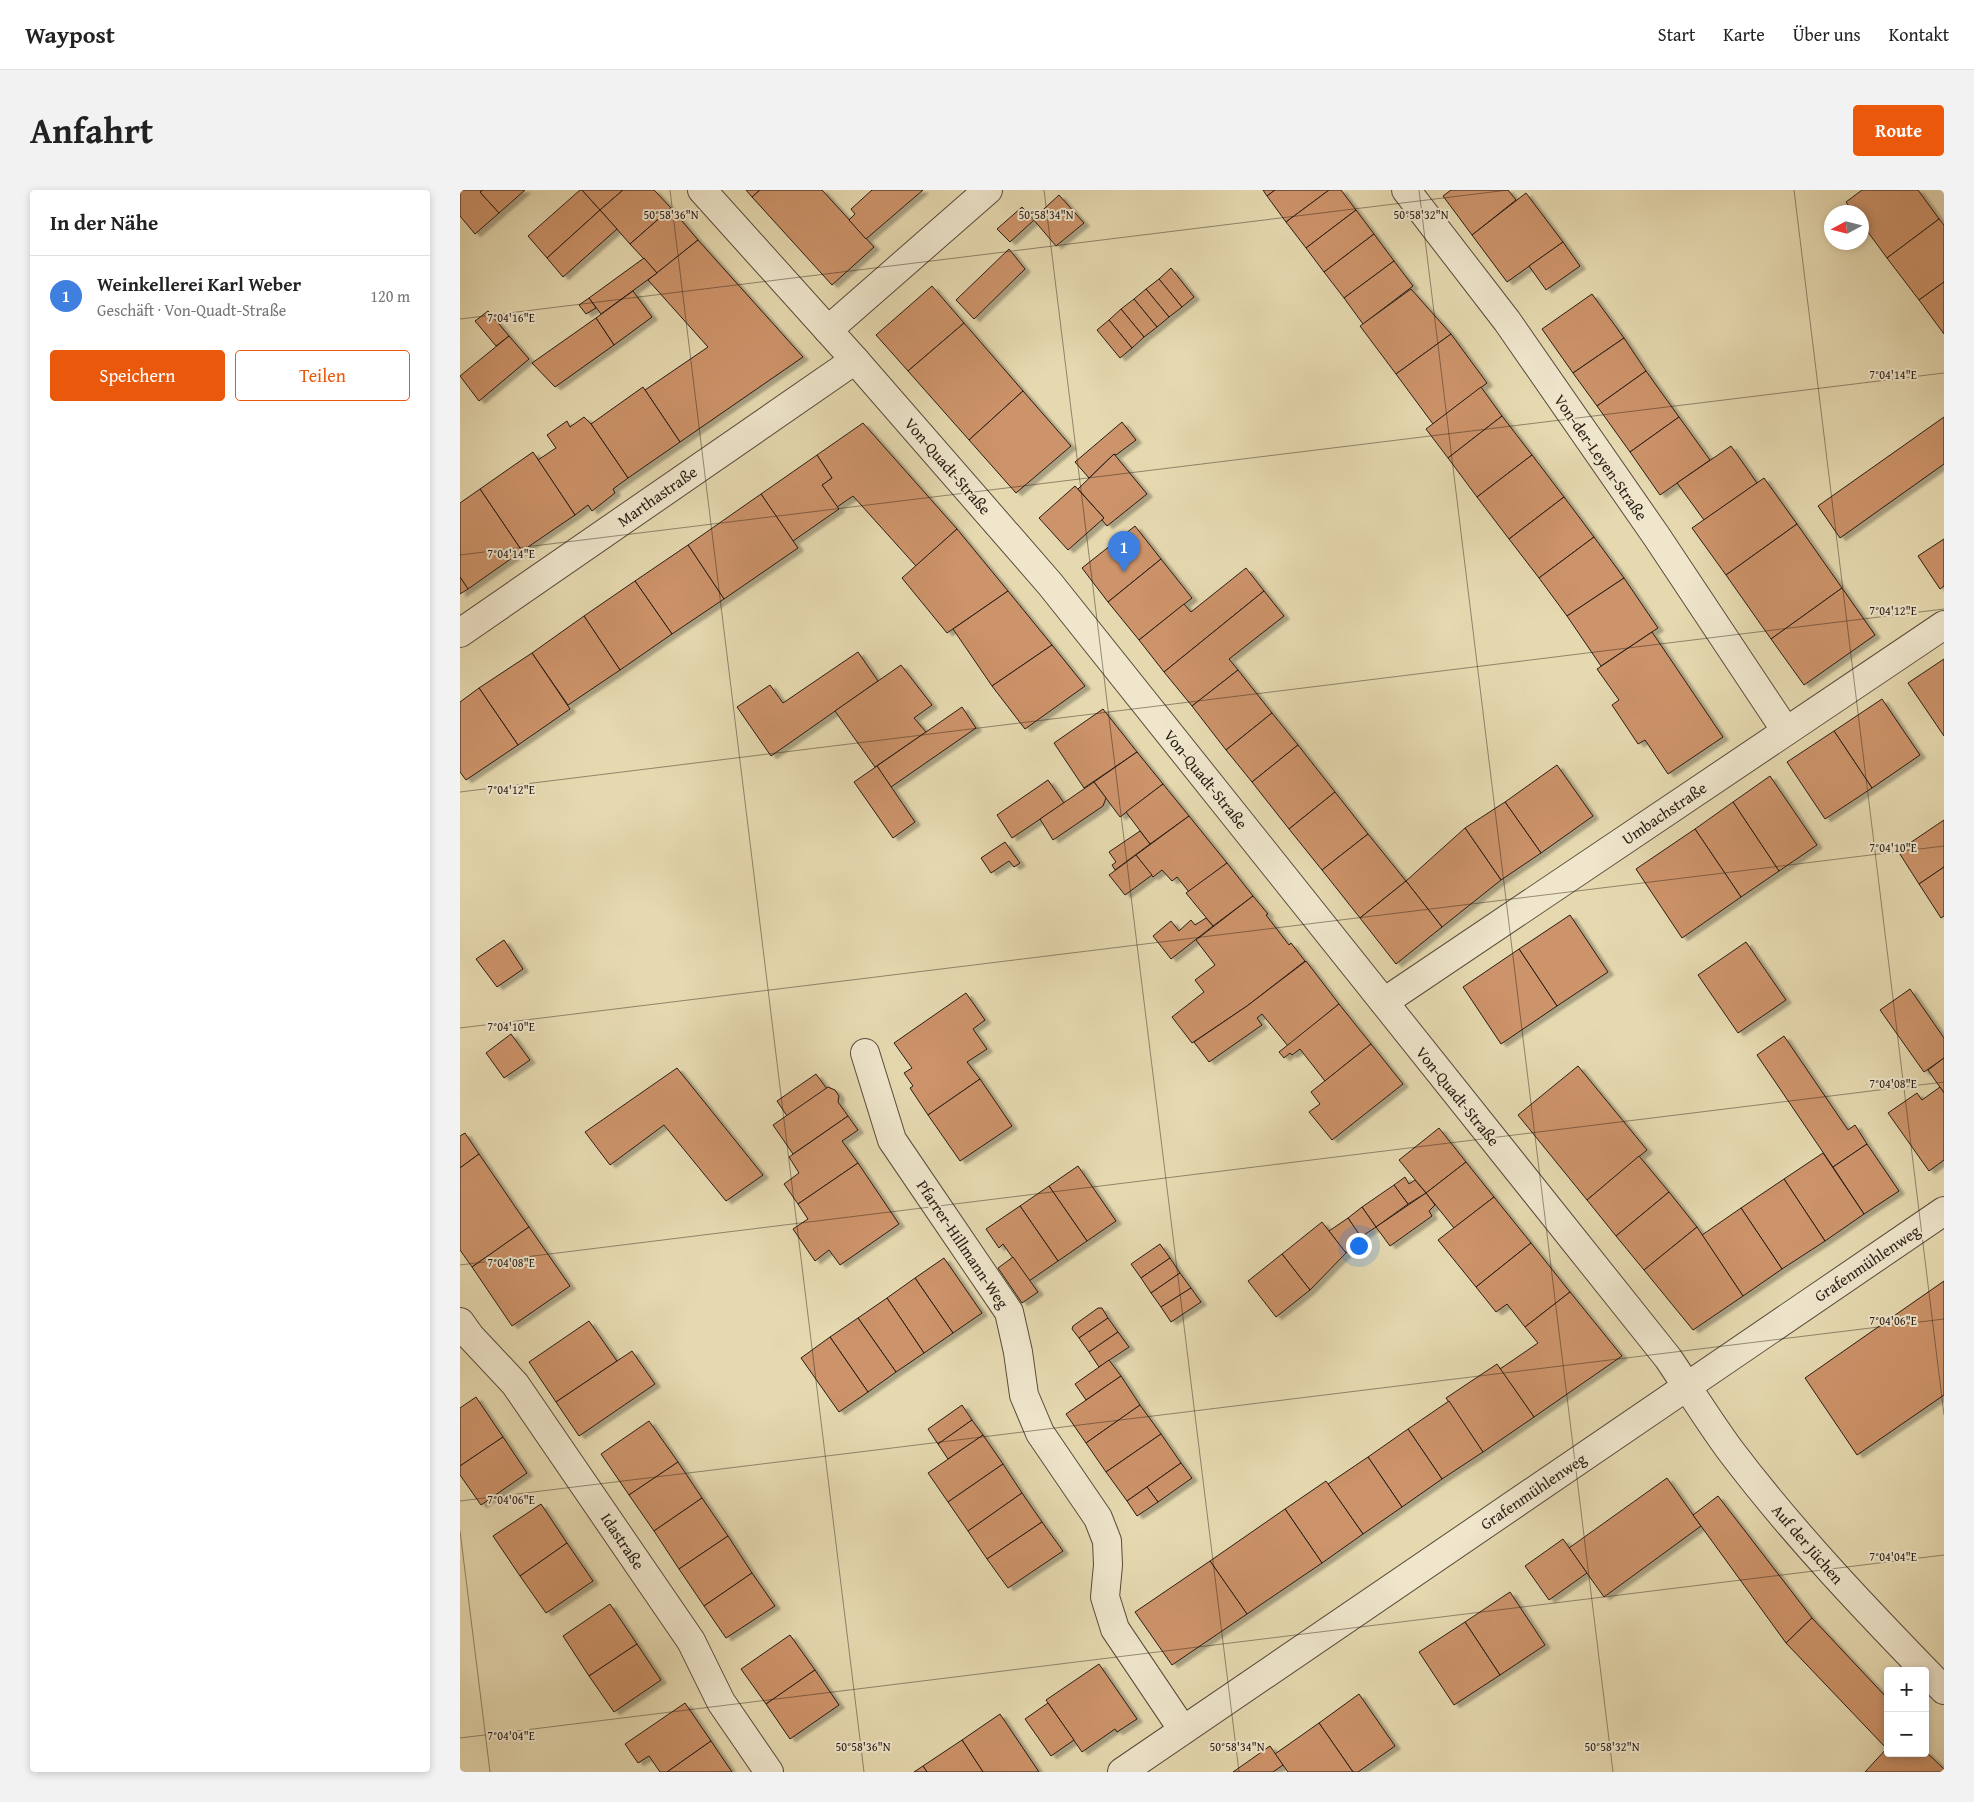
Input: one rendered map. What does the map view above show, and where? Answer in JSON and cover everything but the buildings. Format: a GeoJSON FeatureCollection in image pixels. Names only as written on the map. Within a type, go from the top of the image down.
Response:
{"type":"FeatureCollection","features":[{"type":"Feature","properties":{"kind":"street","name":"Von-Quadt-Straße"},"geometry":{"type":"LineString","coordinates":[[702,190],[855,360],[1065,602],[1668,1358],[1687,1386]]}},
{"type":"Feature","properties":{"kind":"street"},"geometry":{"type":"LineString","coordinates":[[828,330],[988,190]]}},
{"type":"Feature","properties":{"kind":"street","name":"Von-der-Leyen-Straße"},"geometry":{"type":"LineString","coordinates":[[1406,190],[1507,321],[1657,537],[1786,731]]}},
{"type":"Feature","properties":{"kind":"street","name":"Marthastraße"},"geometry":{"type":"LineString","coordinates":[[460,633],[855,360]]}},
{"type":"Feature","properties":{"kind":"street","name":"Umbachstraße"},"geometry":{"type":"LineString","coordinates":[[1384,1002],[1944,625]]}},
{"type":"Feature","properties":{"kind":"street","name":"Pfarrer-Hillmann-Weg"},"geometry":{"type":"LineString","coordinates":[[865,1053],[892,1140],[1009,1312],[1018,1352],[1024,1395],[1040,1433],[1098,1518],[1107,1541],[1108,1565],[1105,1597],[1115,1629],[1183,1730]]}},
{"type":"Feature","properties":{"kind":"street","name":"Grafenmühlenweg"},"geometry":{"type":"LineString","coordinates":[[1122,1772],[1944,1210]]}},
{"type":"Feature","properties":{"kind":"street","name":"Idastraße"},"geometry":{"type":"LineString","coordinates":[[460,1322],[470,1336],[515,1384],[675,1617],[691,1641],[721,1702],[769,1772]]}},
{"type":"Feature","properties":{"kind":"street","name":"Auf der Jüchen"},"geometry":{"type":"LineString","coordinates":[[1687,1386],[1729,1449],[1801,1538],[1944,1690]]}},
{"type":"Feature","properties":{"kind":"place","name":"Weinkellerei Karl Weber"},"geometry":{"type":"Point","coordinates":[1124,572]}}]}
